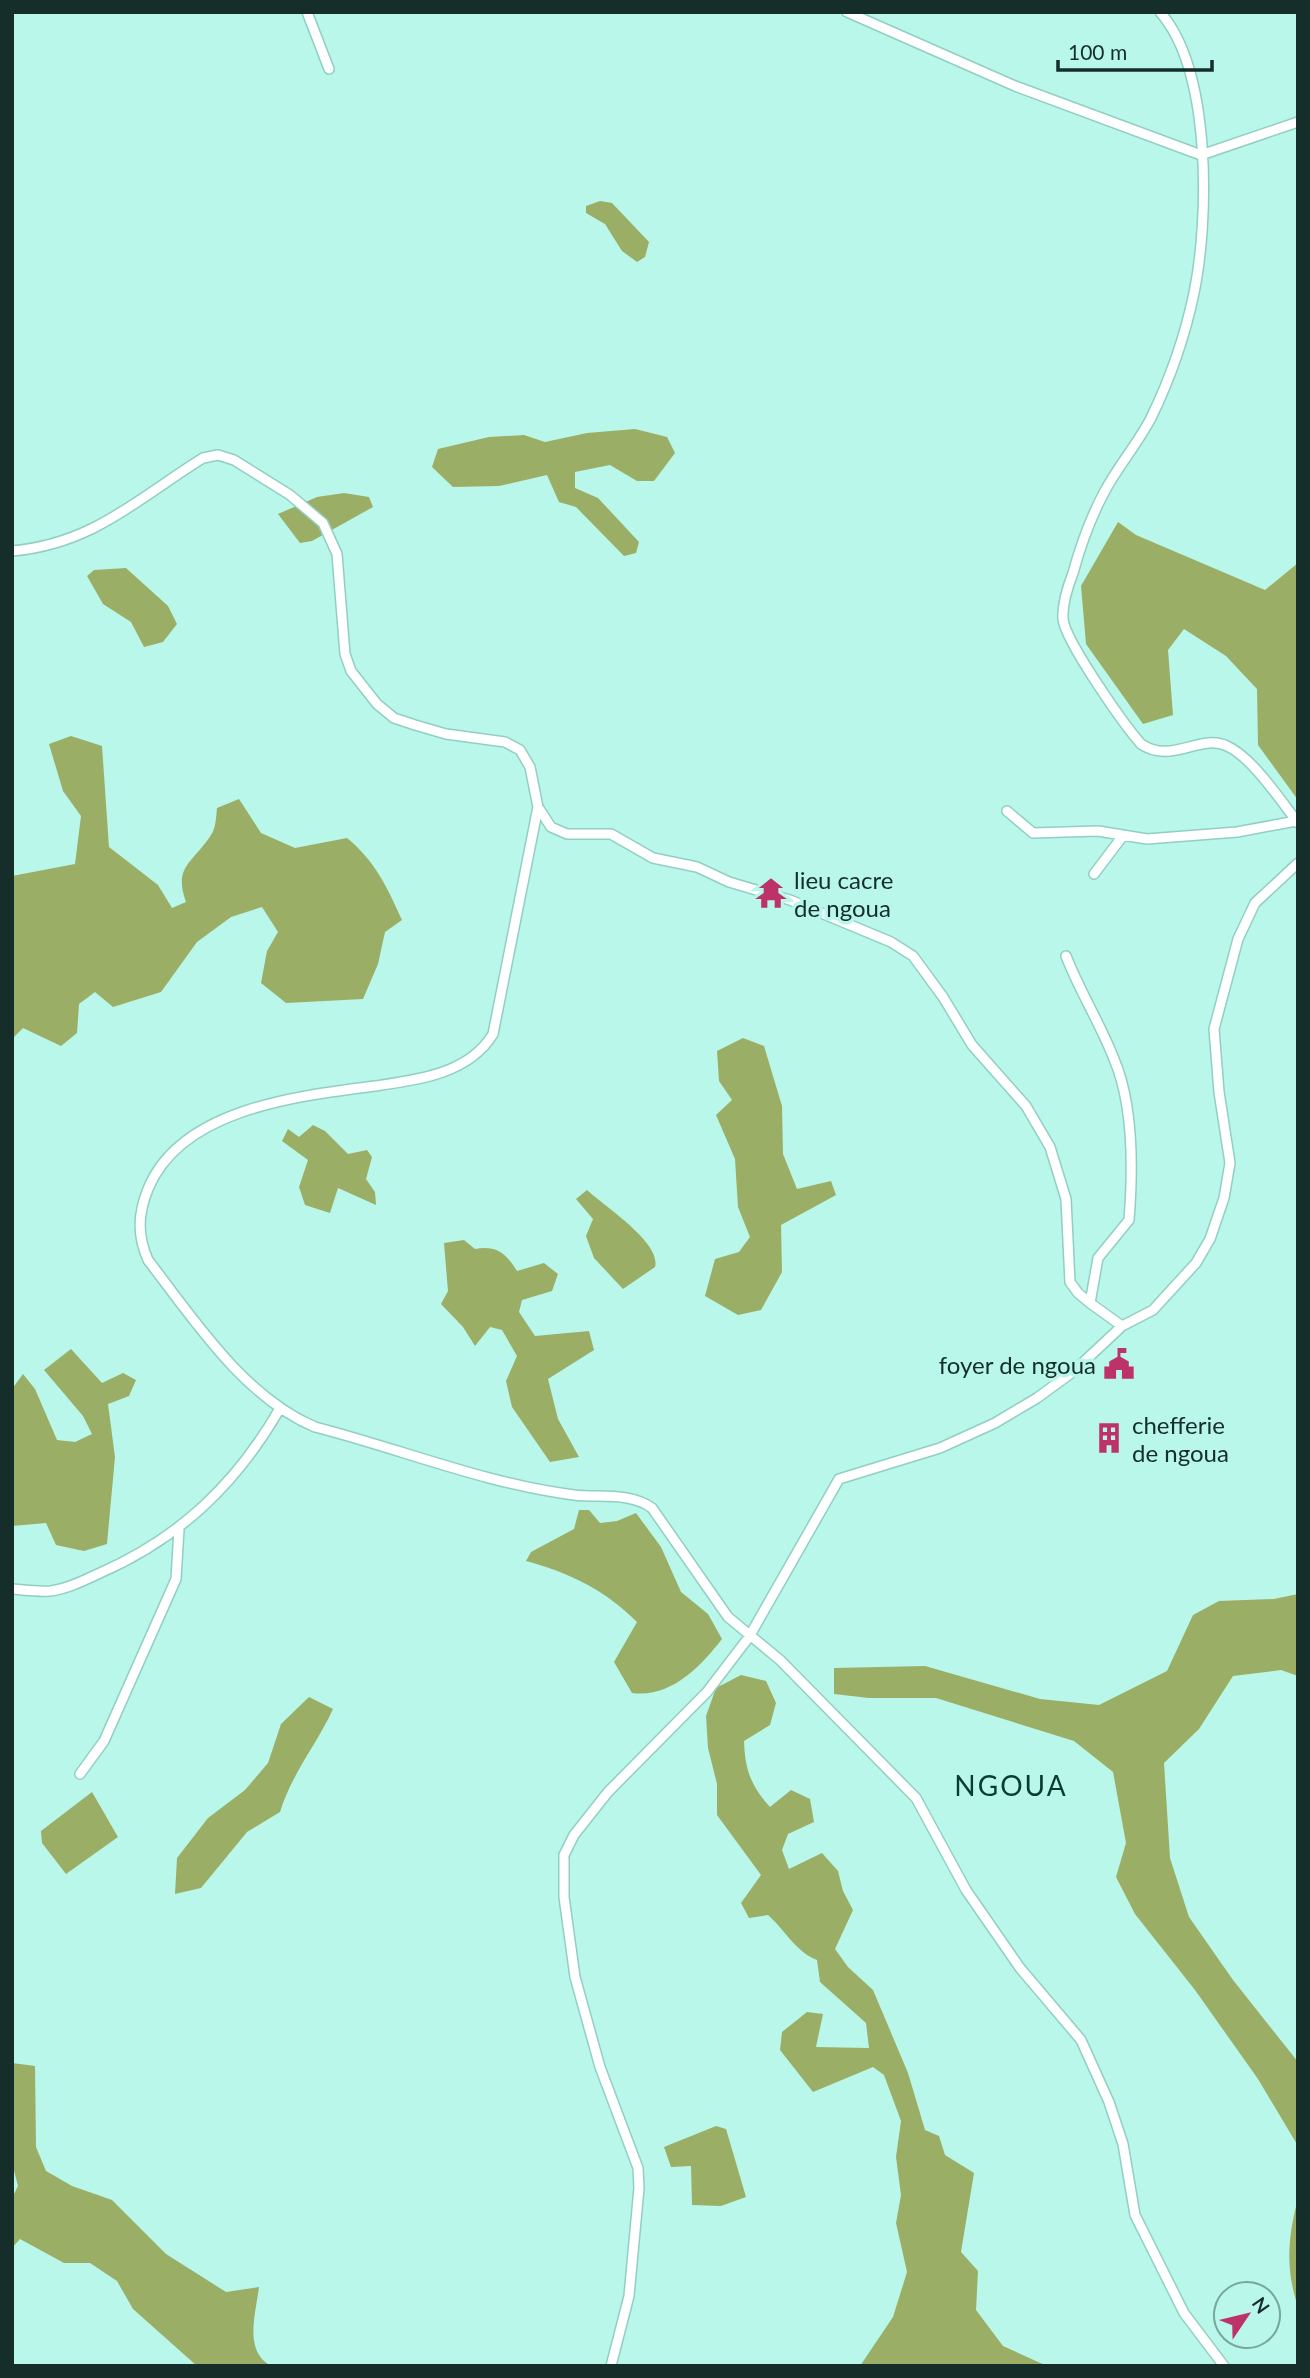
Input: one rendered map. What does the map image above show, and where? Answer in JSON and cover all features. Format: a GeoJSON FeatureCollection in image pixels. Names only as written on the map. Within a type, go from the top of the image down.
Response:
{"type":"FeatureCollection","features":[{"type":"Feature","properties":{"kind":"street"},"geometry":{"type":"LineString","coordinates":[[307,12],[329,69]]}},
{"type":"Feature","properties":{"kind":"street"},"geometry":{"type":"LineString","coordinates":[[847,12],[1015,86],[1201,155],[1298,122]]}},
{"type":"Feature","properties":{"kind":"street"},"geometry":{"type":"LineString","coordinates":[[1160,12],[1178,36],[1187,57],[1197,112],[1201,155],[1202,242],[1194,294],[1179,348],[1149,421],[1105,490],[1091,521],[1071,579],[1063,619],[1072,642],[1142,744],[1160,752],[1212,744],[1226,745],[1267,784],[1297,822]]}},
{"type":"Feature","properties":{"kind":"street"},"geometry":{"type":"LineString","coordinates":[[12,551],[55,544],[98,528],[203,458],[218,455],[234,460],[290,495],[311,511],[327,530],[337,554],[342,583],[345,654],[351,671],[377,704],[394,718],[446,734],[505,742],[520,750],[530,766],[538,807],[551,827],[567,834],[611,834],[653,858],[697,867],[729,882],[790,900],[882,937],[914,956],[943,996],[972,1045],[1026,1106],[1050,1147],[1066,1199],[1070,1282],[1078,1293],[1122,1326]]}},
{"type":"Feature","properties":{"kind":"street"},"geometry":{"type":"LineString","coordinates":[[538,807],[493,1034],[485,1048],[463,1063],[414,1081],[295,1100],[225,1118],[200,1129],[165,1157],[152,1179],[139,1221],[140,1242],[148,1260],[232,1362],[279,1410],[315,1427],[491,1478],[574,1495],[643,1502],[663,1522],[728,1617],[780,1660],[916,1798],[966,1889],[1020,1968],[1081,2040],[1109,2102],[1122,2144],[1135,2215],[1184,2312],[1224,2366]]}},
{"type":"Feature","properties":{"kind":"street"},"geometry":{"type":"LineString","coordinates":[[1007,811],[1033,833],[1098,831],[1122,837],[1192,836],[1297,822]]}},
{"type":"Feature","properties":{"kind":"street"},"geometry":{"type":"LineString","coordinates":[[1094,874],[1122,837]]}},
{"type":"Feature","properties":{"kind":"street"},"geometry":{"type":"LineString","coordinates":[[611,2366],[629,2296],[639,2188],[638,2168],[600,2067],[575,1976],[564,1897],[564,1855],[574,1835],[608,1792],[707,1692],[749,1637],[839,1479],[940,1448],[995,1423],[1037,1398],[1074,1371],[1122,1326],[1153,1310],[1167,1298],[1196,1263],[1218,1220],[1229,1180],[1230,1163],[1219,1092],[1214,1029],[1238,939],[1255,903],[1298,863]]}},
{"type":"Feature","properties":{"kind":"street"},"geometry":{"type":"LineString","coordinates":[[1066,956],[1079,990],[1115,1060],[1126,1104],[1129,1220],[1098,1258],[1090,1303]]}},
{"type":"Feature","properties":{"kind":"street"},"geometry":{"type":"LineString","coordinates":[[12,1589],[50,1591],[83,1581],[120,1565],[178,1529],[248,1460],[279,1410]]}},
{"type":"Feature","properties":{"kind":"street"},"geometry":{"type":"LineString","coordinates":[[80,1774],[104,1741],[176,1579],[178,1529]]}},
{"type":"Feature","properties":{"kind":"green space"},"geometry":{"type":"Polygon","coordinates":[[[600,201],[612,203],[649,242],[645,257],[637,262],[622,251],[605,224],[586,213],[586,206],[600,201]]]}},
{"type":"Feature","properties":{"kind":"green space"},"geometry":{"type":"Polygon","coordinates":[[[635,429],[667,437],[675,453],[654,481],[637,481],[610,465],[575,472],[575,488],[598,498],[639,542],[636,553],[624,556],[576,507],[559,502],[547,475],[499,486],[453,487],[432,467],[438,449],[489,437],[524,435],[545,442],[587,433],[635,429]]]}},
{"type":"Feature","properties":{"kind":"green space"},"geometry":{"type":"Polygon","coordinates":[[[344,493],[369,497],[373,507],[312,541],[300,543],[278,514],[317,497],[344,493]]]}},
{"type":"Feature","properties":{"kind":"green space"},"geometry":{"type":"Polygon","coordinates":[[[1118,522],[1136,535],[1265,590],[1298,563],[1298,800],[1258,745],[1257,689],[1226,656],[1184,629],[1168,650],[1173,715],[1143,724],[1086,644],[1081,586],[1118,522]]]}},
{"type":"Feature","properties":{"kind":"green space"},"geometry":{"type":"Polygon","coordinates":[[[126,568],[168,606],[177,624],[163,642],[144,647],[131,622],[103,604],[87,576],[94,570],[126,568]]]}},
{"type":"Feature","properties":{"kind":"green space"},"geometry":{"type":"Polygon","coordinates":[[[71,736],[102,746],[109,847],[158,885],[172,908],[186,902],[183,872],[213,832],[217,808],[239,799],[261,833],[295,848],[347,838],[357,847],[379,875],[402,920],[385,932],[378,964],[363,999],[286,1003],[261,983],[267,951],[278,932],[262,907],[231,917],[197,942],[161,992],[113,1007],[95,992],[79,1004],[77,1033],[61,1046],[23,1028],[12,1039],[12,876],[75,864],[81,816],[63,791],[49,744],[71,736]]]}},
{"type":"Feature","properties":{"kind":"green space"},"geometry":{"type":"Polygon","coordinates":[[[743,1038],[764,1046],[782,1106],[783,1154],[797,1189],[831,1181],[836,1195],[781,1225],[782,1272],[761,1310],[738,1315],[705,1296],[715,1259],[739,1252],[750,1237],[738,1207],[735,1159],[716,1115],[732,1100],[719,1081],[717,1051],[743,1038]]]}},
{"type":"Feature","properties":{"kind":"green space"},"geometry":{"type":"Polygon","coordinates":[[[313,1125],[325,1131],[348,1154],[367,1150],[372,1157],[366,1179],[375,1192],[376,1205],[338,1188],[330,1213],[305,1205],[299,1187],[308,1160],[282,1141],[288,1129],[299,1137],[313,1125]]]}},
{"type":"Feature","properties":{"kind":"green space"},"geometry":{"type":"Polygon","coordinates":[[[587,1190],[641,1236],[655,1257],[655,1267],[623,1289],[594,1258],[586,1236],[593,1219],[576,1199],[587,1190]]]}},
{"type":"Feature","properties":{"kind":"green space"},"geometry":{"type":"Polygon","coordinates":[[[464,1240],[475,1249],[495,1249],[509,1259],[517,1271],[544,1263],[558,1274],[552,1291],[522,1300],[519,1312],[535,1336],[589,1331],[594,1350],[548,1379],[558,1419],[579,1457],[550,1462],[512,1407],[506,1381],[517,1356],[502,1330],[490,1327],[475,1346],[463,1327],[441,1304],[448,1291],[444,1243],[464,1240]]]}},
{"type":"Feature","properties":{"kind":"green space"},"geometry":{"type":"Polygon","coordinates":[[[71,1349],[102,1383],[123,1373],[136,1380],[129,1396],[108,1404],[115,1457],[107,1544],[84,1551],[56,1545],[46,1523],[12,1526],[12,1389],[23,1374],[35,1389],[57,1440],[75,1442],[92,1434],[83,1416],[44,1370],[71,1349]]]}},
{"type":"Feature","properties":{"kind":"green space"},"geometry":{"type":"Polygon","coordinates":[[[579,1510],[589,1510],[600,1523],[617,1521],[636,1513],[661,1547],[681,1592],[708,1614],[722,1639],[694,1670],[672,1685],[659,1691],[632,1693],[614,1662],[637,1622],[586,1584],[526,1561],[531,1552],[574,1529],[579,1510]]]}},
{"type":"Feature","properties":{"kind":"green space"},"geometry":{"type":"Polygon","coordinates":[[[1298,1594],[1298,1676],[1281,1670],[1233,1676],[1199,1729],[1164,1763],[1170,1858],[1189,1917],[1233,1980],[1298,2062],[1298,2146],[1258,2079],[1195,1990],[1135,1914],[1116,1877],[1126,1843],[1113,1772],[1074,1741],[936,1698],[869,1698],[834,1694],[834,1668],[925,1666],[1040,1699],[1099,1705],[1167,1671],[1193,1615],[1219,1601],[1274,1599],[1298,1594]]]}},
{"type":"Feature","properties":{"kind":"green space"},"geometry":{"type":"Polygon","coordinates":[[[741,1675],[766,1681],[776,1703],[770,1725],[744,1741],[746,1761],[754,1785],[770,1807],[791,1790],[810,1799],[814,1822],[788,1834],[782,1850],[789,1869],[822,1853],[838,1871],[843,1891],[853,1910],[835,1949],[848,1967],[873,1990],[908,2073],[925,2130],[939,2136],[945,2155],[974,2173],[961,2252],[978,2271],[976,2310],[1003,2346],[1047,2366],[860,2366],[893,2317],[907,2272],[896,2223],[901,2195],[896,2157],[901,2121],[884,2075],[873,2067],[813,2092],[780,2050],[782,2032],[807,2012],[823,2014],[816,2047],[869,2048],[866,2023],[820,1982],[817,1960],[797,1946],[768,1915],[749,1918],[741,1903],[761,1875],[717,1815],[717,1784],[708,1748],[706,1716],[716,1688],[741,1675]]]}},
{"type":"Feature","properties":{"kind":"green space"},"geometry":{"type":"Polygon","coordinates":[[[309,1697],[333,1709],[291,1784],[280,1812],[247,1832],[201,1888],[175,1894],[177,1858],[208,1818],[245,1790],[268,1763],[281,1724],[309,1697]]]}},
{"type":"Feature","properties":{"kind":"green space"},"geometry":{"type":"Polygon","coordinates":[[[92,1792],[118,1837],[66,1874],[42,1843],[41,1831],[92,1792]]]}},
{"type":"Feature","properties":{"kind":"green space"},"geometry":{"type":"Polygon","coordinates":[[[12,2063],[35,2066],[36,2147],[46,2171],[72,2186],[112,2200],[166,2254],[226,2292],[259,2287],[254,2341],[262,2359],[271,2366],[197,2366],[133,2309],[117,2281],[90,2263],[64,2263],[20,2239],[12,2248],[12,2198],[18,2186],[12,2163],[12,2063]]]}},
{"type":"Feature","properties":{"kind":"green space"},"geometry":{"type":"Polygon","coordinates":[[[716,2126],[726,2129],[746,2197],[721,2206],[692,2205],[691,2166],[671,2167],[664,2147],[716,2126]]]}},
{"type":"Feature","properties":{"kind":"green space"},"geometry":{"type":"Polygon","coordinates":[[[1298,2199],[1298,2306],[1291,2279],[1289,2252],[1298,2199]]]}},
{"type":"Feature","properties":{"kind":"place","name":"lieu cacre de ngoua"},"geometry":{"type":"Point","coordinates":[771,893]}},
{"type":"Feature","properties":{"kind":"place","name":"foyer de ngoua"},"geometry":{"type":"Point","coordinates":[1119,1364]}},
{"type":"Feature","properties":{"kind":"place","name":"chefferie de ngoua"},"geometry":{"type":"Point","coordinates":[1109,1438]}},
{"type":"Feature","properties":{"kind":"district","name":"NGOUA"},"geometry":{"type":"Point","coordinates":[1011,1785]}}]}
